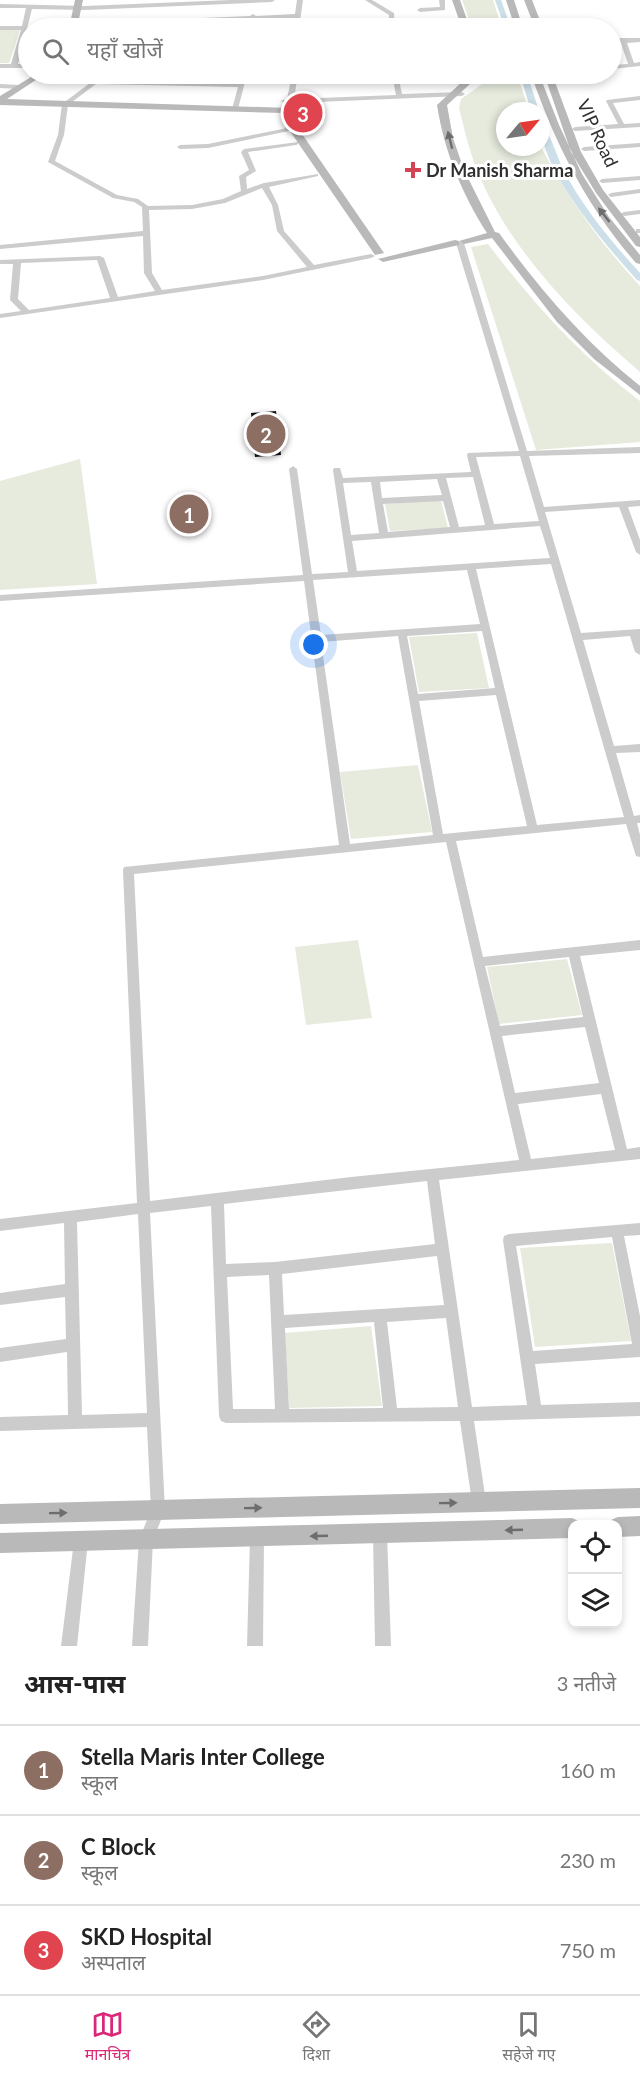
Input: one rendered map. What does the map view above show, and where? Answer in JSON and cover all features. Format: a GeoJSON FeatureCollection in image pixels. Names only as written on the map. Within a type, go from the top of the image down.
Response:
{"type":"FeatureCollection","features":[{"type":"Feature","properties":{"kind":"street"},"geometry":{"type":"LineString","coordinates":[[0,6],[215,0]]}},
{"type":"Feature","properties":{"kind":"street"},"geometry":{"type":"LineString","coordinates":[[78,3],[134,6],[272,0]]}},
{"type":"Feature","properties":{"kind":"street"},"geometry":{"type":"LineString","coordinates":[[227,18],[298,16],[300,0]]}},
{"type":"Feature","properties":{"kind":"street"},"geometry":{"type":"LineString","coordinates":[[304,18],[307,0]]}},
{"type":"Feature","properties":{"kind":"street"},"geometry":{"type":"LineString","coordinates":[[368,0],[392,14],[392,18]]}},
{"type":"Feature","properties":{"kind":"street"},"geometry":{"type":"LineString","coordinates":[[420,10],[443,9],[442,0]]}},
{"type":"Feature","properties":{"kind":"street"},"geometry":{"type":"LineString","coordinates":[[448,0],[454,18]]}},
{"type":"Feature","properties":{"kind":"street"},"geometry":{"type":"LineString","coordinates":[[456,0],[462,18]]}},
{"type":"Feature","properties":{"kind":"street"},"geometry":{"type":"LineString","coordinates":[[510,0],[516,18]]}},
{"type":"Feature","properties":{"kind":"street"},"geometry":{"type":"LineString","coordinates":[[522,0],[528,18]]}},
{"type":"Feature","properties":{"kind":"street"},"geometry":{"type":"LineString","coordinates":[[528,0],[534,18]]}},
{"type":"Feature","properties":{"kind":"street"},"geometry":{"type":"LineString","coordinates":[[75,18],[78,3]]}},
{"type":"Feature","properties":{"kind":"street"},"geometry":{"type":"LineString","coordinates":[[172,4],[176,9],[174,18]]}},
{"type":"Feature","properties":{"kind":"street"},"geometry":{"type":"LineString","coordinates":[[27,18],[30,6]]}},
{"type":"Feature","properties":{"kind":"street"},"geometry":{"type":"LineString","coordinates":[[132,18],[134,6]]}},
{"type":"Feature","properties":{"kind":"street"},"geometry":{"type":"LineString","coordinates":[[0,28],[18,28]]}},
{"type":"Feature","properties":{"kind":"street"},"geometry":{"type":"LineString","coordinates":[[632,65],[624,40],[640,40]]}},
{"type":"Feature","properties":{"kind":"street"},"geometry":{"type":"LineString","coordinates":[[14,66],[18,51]]}},
{"type":"Feature","properties":{"kind":"street"},"geometry":{"type":"LineString","coordinates":[[622,66],[640,64]]}},
{"type":"Feature","properties":{"kind":"street"},"geometry":{"type":"LineString","coordinates":[[0,66],[18,66]]}},
{"type":"Feature","properties":{"kind":"street"},"geometry":{"type":"LineString","coordinates":[[0,101],[24,84]]}},
{"type":"Feature","properties":{"kind":"street"},"geometry":{"type":"LineString","coordinates":[[93,84],[65,106],[60,135],[51,162],[115,197],[136,200],[146,208],[192,207],[225,201],[238,197],[244,191],[264,185],[316,175]]}},
{"type":"Feature","properties":{"kind":"street"},"geometry":{"type":"LineString","coordinates":[[191,84],[241,85],[234,109]]}},
{"type":"Feature","properties":{"kind":"street"},"geometry":{"type":"LineString","coordinates":[[287,84],[286,118],[376,256]]}},
{"type":"Feature","properties":{"kind":"street"},"geometry":{"type":"LineString","coordinates":[[292,84],[280,119],[316,175],[376,256]]}},
{"type":"Feature","properties":{"kind":"street"},"geometry":{"type":"LineString","coordinates":[[397,84],[399,96]]}},
{"type":"Feature","properties":{"kind":"street"},"geometry":{"type":"LineString","coordinates":[[466,84],[454,96],[453,115],[463,154],[495,232],[531,286],[567,328],[603,363],[640,392]]}},
{"type":"Feature","properties":{"kind":"street"},"geometry":{"type":"LineString","coordinates":[[0,101],[65,106],[234,109],[454,96],[475,84]]}},
{"type":"Feature","properties":{"kind":"street","name":"VIP Road"},"geometry":{"type":"LineString","coordinates":[[539,84],[567,158],[594,203],[640,261]]}},
{"type":"Feature","properties":{"kind":"street","name":"VIP Road"},"geometry":{"type":"LineString","coordinates":[[552,84],[576,152],[599,190],[640,244]]}},
{"type":"Feature","properties":{"kind":"street","name":"VIP Road"},"geometry":{"type":"LineString","coordinates":[[559,84],[584,149],[611,195],[640,231]]}},
{"type":"Feature","properties":{"kind":"street"},"geometry":{"type":"LineString","coordinates":[[0,86],[19,87]]}},
{"type":"Feature","properties":{"kind":"street"},"geometry":{"type":"LineString","coordinates":[[368,100],[399,96],[454,96]]}},
{"type":"Feature","properties":{"kind":"street"},"geometry":{"type":"LineString","coordinates":[[622,126],[609,101],[640,98]]}},
{"type":"Feature","properties":{"kind":"street"},"geometry":{"type":"LineString","coordinates":[[0,107],[286,107]]}},
{"type":"Feature","properties":{"kind":"street"},"geometry":{"type":"LineString","coordinates":[[575,129],[640,125]]}},
{"type":"Feature","properties":{"kind":"street"},"geometry":{"type":"LineString","coordinates":[[180,147],[208,146],[287,130]]}},
{"type":"Feature","properties":{"kind":"street"},"geometry":{"type":"LineString","coordinates":[[244,191],[242,176],[253,171],[244,152],[246,150],[296,143]]}},
{"type":"Feature","properties":{"kind":"street"},"geometry":{"type":"LineString","coordinates":[[584,149],[640,146]]}},
{"type":"Feature","properties":{"kind":"street"},"geometry":{"type":"LineString","coordinates":[[602,181],[640,178]]}},
{"type":"Feature","properties":{"kind":"street"},"geometry":{"type":"LineString","coordinates":[[264,185],[274,205],[281,231],[312,268]]}},
{"type":"Feature","properties":{"kind":"street"},"geometry":{"type":"LineString","coordinates":[[611,195],[640,190]]}},
{"type":"Feature","properties":{"kind":"street"},"geometry":{"type":"LineString","coordinates":[[146,208],[148,273],[161,296]]}},
{"type":"Feature","properties":{"kind":"street"},"geometry":{"type":"LineString","coordinates":[[624,214],[640,212]]}},
{"type":"Feature","properties":{"kind":"street"},"geometry":{"type":"LineString","coordinates":[[0,316],[161,296],[458,241],[495,232]]}},
{"type":"Feature","properties":{"kind":"street"},"geometry":{"type":"LineString","coordinates":[[495,232],[559,306],[599,347],[640,380]]}},
{"type":"Feature","properties":{"kind":"street"},"geometry":{"type":"LineString","coordinates":[[0,247],[147,233]]}},
{"type":"Feature","properties":{"kind":"street"},"geometry":{"type":"LineString","coordinates":[[458,241],[610,750],[635,819],[640,854]]}},
{"type":"Feature","properties":{"kind":"street"},"geometry":{"type":"LineString","coordinates":[[0,321],[280,279],[376,256]]}},
{"type":"Feature","properties":{"kind":"street"},"geometry":{"type":"LineString","coordinates":[[0,262],[100,258],[115,300]]}},
{"type":"Feature","properties":{"kind":"street"},"geometry":{"type":"LineString","coordinates":[[17,262],[14,300],[27,312]]}},
{"type":"Feature","properties":{"kind":"street"},"geometry":{"type":"LineString","coordinates":[[490,527],[471,455],[640,450]]}},
{"type":"Feature","properties":{"kind":"street"},"geometry":{"type":"LineString","coordinates":[[293,469],[345,848]]}},
{"type":"Feature","properties":{"kind":"street"},"geometry":{"type":"LineString","coordinates":[[337,470],[353,574]]}},
{"type":"Feature","properties":{"kind":"street"},"geometry":{"type":"LineString","coordinates":[[339,481],[476,474]]}},
{"type":"Feature","properties":{"kind":"street"},"geometry":{"type":"LineString","coordinates":[[441,476],[455,530]]}},
{"type":"Feature","properties":{"kind":"street"},"geometry":{"type":"LineString","coordinates":[[375,479],[384,535]]}},
{"type":"Feature","properties":{"kind":"street"},"geometry":{"type":"LineString","coordinates":[[378,501],[447,498]]}},
{"type":"Feature","properties":{"kind":"street"},"geometry":{"type":"LineString","coordinates":[[540,510],[640,503]]}},
{"type":"Feature","properties":{"kind":"street"},"geometry":{"type":"LineString","coordinates":[[623,505],[640,552]]}},
{"type":"Feature","properties":{"kind":"street"},"geometry":{"type":"LineString","coordinates":[[347,538],[544,523]]}},
{"type":"Feature","properties":{"kind":"street"},"geometry":{"type":"LineString","coordinates":[[0,598],[555,561]]}},
{"type":"Feature","properties":{"kind":"street"},"geometry":{"type":"LineString","coordinates":[[471,566],[533,829]]}},
{"type":"Feature","properties":{"kind":"street"},"geometry":{"type":"LineString","coordinates":[[316,639],[485,627]]}},
{"type":"Feature","properties":{"kind":"street"},"geometry":{"type":"LineString","coordinates":[[577,637],[636,632],[640,652]]}},
{"type":"Feature","properties":{"kind":"street"},"geometry":{"type":"LineString","coordinates":[[402,633],[413,698],[444,838],[478,962],[526,1165]]}},
{"type":"Feature","properties":{"kind":"street"},"geometry":{"type":"LineString","coordinates":[[413,698],[500,691]]}},
{"type":"Feature","properties":{"kind":"street"},"geometry":{"type":"LineString","coordinates":[[610,750],[640,747]]}},
{"type":"Feature","properties":{"kind":"street"},"geometry":{"type":"LineString","coordinates":[[140,1646],[146,1540],[158,1510],[128,870],[635,819]]}},
{"type":"Feature","properties":{"kind":"street"},"geometry":{"type":"LineString","coordinates":[[478,962],[640,945]]}},
{"type":"Feature","properties":{"kind":"street"},"geometry":{"type":"LineString","coordinates":[[573,952],[622,1155]]}},
{"type":"Feature","properties":{"kind":"street"},"geometry":{"type":"LineString","coordinates":[[495,1032],[590,1021]]}},
{"type":"Feature","properties":{"kind":"street"},"geometry":{"type":"LineString","coordinates":[[511,1099],[606,1088]]}},
{"type":"Feature","properties":{"kind":"street"},"geometry":{"type":"LineString","coordinates":[[0,1225],[640,1153]]}},
{"type":"Feature","properties":{"kind":"street"},"geometry":{"type":"LineString","coordinates":[[432,1175],[478,1502]]}},
{"type":"Feature","properties":{"kind":"street"},"geometry":{"type":"LineString","coordinates":[[217,1199],[226,1416],[466,1414],[640,1409]]}},
{"type":"Feature","properties":{"kind":"street"},"geometry":{"type":"LineString","coordinates":[[70,1217],[75,1422]]}},
{"type":"Feature","properties":{"kind":"street"},"geometry":{"type":"LineString","coordinates":[[535,1412],[509,1240],[640,1229]]}},
{"type":"Feature","properties":{"kind":"street"},"geometry":{"type":"LineString","coordinates":[[527,1358],[640,1350],[617,1231]]}},
{"type":"Feature","properties":{"kind":"street"},"geometry":{"type":"LineString","coordinates":[[220,1271],[275,1268],[443,1249]]}},
{"type":"Feature","properties":{"kind":"street"},"geometry":{"type":"LineString","coordinates":[[275,1268],[282,1416]]}},
{"type":"Feature","properties":{"kind":"street"},"geometry":{"type":"LineString","coordinates":[[0,1299],[71,1290]]}},
{"type":"Feature","properties":{"kind":"street"},"geometry":{"type":"LineString","coordinates":[[278,1322],[451,1311]]}},
{"type":"Feature","properties":{"kind":"street"},"geometry":{"type":"LineString","coordinates":[[380,1316],[391,1415]]}},
{"type":"Feature","properties":{"kind":"street"},"geometry":{"type":"LineString","coordinates":[[0,1355],[72,1345]]}},
{"type":"Feature","properties":{"kind":"street"},"geometry":{"type":"LineString","coordinates":[[0,1424],[154,1420]]}},
{"type":"Feature","properties":{"kind":"street"},"geometry":{"type":"LineString","coordinates":[[0,1514],[640,1498]]}},
{"type":"Feature","properties":{"kind":"street"},"geometry":{"type":"LineString","coordinates":[[622,1527],[640,1526]]}},
{"type":"Feature","properties":{"kind":"street"},"geometry":{"type":"LineString","coordinates":[[0,1543],[568,1528]]}},
{"type":"Feature","properties":{"kind":"street"},"geometry":{"type":"LineString","coordinates":[[380,1534],[383,1646]]}},
{"type":"Feature","properties":{"kind":"street"},"geometry":{"type":"LineString","coordinates":[[255,1646],[257,1538]]}},
{"type":"Feature","properties":{"kind":"street"},"geometry":{"type":"LineString","coordinates":[[69,1646],[81,1541]]}},
{"type":"Feature","properties":{"kind":"shaded area"},"geometry":{"type":"Polygon","coordinates":[[[462,0],[493,0],[499,18],[468,18],[462,0]]]}},
{"type":"Feature","properties":{"kind":"shaded area"},"geometry":{"type":"Polygon","coordinates":[[[0,30],[18,30],[9,63],[0,63],[0,30]]]}},
{"type":"Feature","properties":{"kind":"shaded area"},"geometry":{"type":"Polygon","coordinates":[[[482,84],[520,84],[526,102],[496,102],[496,156],[546,156],[586,220],[640,286],[640,372],[569,305],[546,280],[507,228],[477,170],[459,108],[461,99],[482,84]]]}},
{"type":"Feature","properties":{"kind":"shaded area"},"geometry":{"type":"Polygon","coordinates":[[[488,244],[558,328],[597,366],[640,401],[640,442],[536,450],[471,247],[488,244]]]}},
{"type":"Feature","properties":{"kind":"shaded area"},"geometry":{"type":"Polygon","coordinates":[[[80,459],[97,584],[0,590],[0,481],[80,459]]]}},
{"type":"Feature","properties":{"kind":"shaded area"},"geometry":{"type":"Polygon","coordinates":[[[441,500],[448,528],[390,531],[385,504],[441,500]]]}},
{"type":"Feature","properties":{"kind":"shaded area"},"geometry":{"type":"Polygon","coordinates":[[[477,633],[489,688],[419,692],[409,637],[477,633]]]}},
{"type":"Feature","properties":{"kind":"shaded area"},"geometry":{"type":"Polygon","coordinates":[[[418,765],[432,832],[351,839],[340,772],[418,765]]]}},
{"type":"Feature","properties":{"kind":"shaded area"},"geometry":{"type":"Polygon","coordinates":[[[358,940],[372,1018],[306,1025],[295,947],[358,940]]]}},
{"type":"Feature","properties":{"kind":"shaded area"},"geometry":{"type":"Polygon","coordinates":[[[567,959],[582,1015],[499,1024],[487,967],[567,959]]]}},
{"type":"Feature","properties":{"kind":"shaded area"},"geometry":{"type":"Polygon","coordinates":[[[612,1243],[631,1341],[535,1347],[520,1248],[612,1243]]]}},
{"type":"Feature","properties":{"kind":"shaded area"},"geometry":{"type":"Polygon","coordinates":[[[371,1326],[382,1406],[289,1408],[285,1333],[371,1326]]]}},
{"type":"Feature","properties":{"kind":"building"},"geometry":{"type":"Polygon","coordinates":[[[276,411],[281,455],[255,457],[251,413],[276,411]]]}},
{"type":"Feature","properties":{"kind":"waterway"},"geometry":{"type":"LineString","coordinates":[[498,0],[504,18]]}},
{"type":"Feature","properties":{"kind":"waterway"},"geometry":{"type":"LineString","coordinates":[[526,84],[532,102]]}},
{"type":"Feature","properties":{"kind":"waterway"},"geometry":{"type":"LineString","coordinates":[[550,151],[583,208],[640,278]]}},
{"type":"Feature","properties":{"kind":"place","name":"SKD Hospital"},"geometry":{"type":"Point","coordinates":[303,113]}},
{"type":"Feature","properties":{"kind":"place","name":"Dr Manish Sharma"},"geometry":{"type":"Point","coordinates":[413,170]}},
{"type":"Feature","properties":{"kind":"place","name":"C Block"},"geometry":{"type":"Point","coordinates":[266,434]}},
{"type":"Feature","properties":{"kind":"place","name":"Stella Maris Inter College"},"geometry":{"type":"Point","coordinates":[189,514]}}]}
